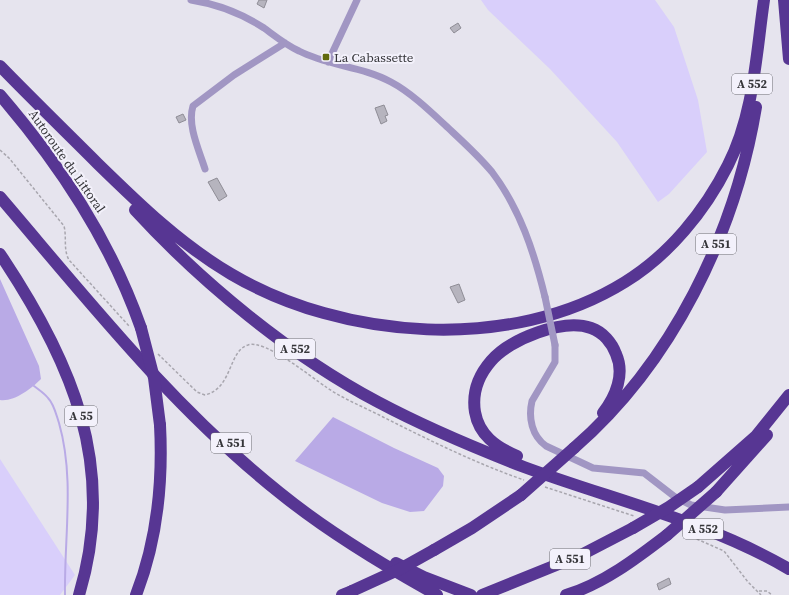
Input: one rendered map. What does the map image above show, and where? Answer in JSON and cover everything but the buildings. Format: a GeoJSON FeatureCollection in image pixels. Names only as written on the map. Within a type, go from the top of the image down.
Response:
{"type":"FeatureCollection","features":[{"type":"Feature","properties":{"kind":"highway","name":"A 552"},"geometry":{"type":"LineString","coordinates":[[0,66],[142,207],[174,236],[198,254],[261,290],[304,308],[375,325],[420,329],[469,328],[503,325],[541,317],[582,304],[624,283],[667,249],[692,221],[728,165],[738,143],[750,96],[764,0]]}},
{"type":"Feature","properties":{"kind":"highway","name":"A 551"},"geometry":{"type":"LineString","coordinates":[[347,593],[400,569],[434,550],[472,528],[520,495],[576,447],[621,402],[644,373],[667,338],[708,263],[740,177],[752,130],[760,66],[764,0]]}},
{"type":"Feature","properties":{"kind":"highway"},"geometry":{"type":"LineString","coordinates":[[784,0],[789,59]]}},
{"type":"Feature","properties":{"kind":"highway","name":"Autoroute du Littoral"},"geometry":{"type":"LineString","coordinates":[[0,95],[40,144],[92,220],[122,278],[141,328],[154,378],[160,425],[160,474],[155,518],[147,562],[136,595]]}},
{"type":"Feature","properties":{"kind":"highway","name":"A 552"},"geometry":{"type":"LineString","coordinates":[[39,106],[151,228],[198,272],[272,334],[319,366],[378,402],[450,436],[524,467],[704,529],[789,569]]}},
{"type":"Feature","properties":{"kind":"highway"},"geometry":{"type":"LineString","coordinates":[[0,197],[100,315],[191,414],[281,494],[372,557],[437,595]]}},
{"type":"Feature","properties":{"kind":"highway","name":"A 55"},"geometry":{"type":"LineString","coordinates":[[0,254],[38,313],[59,354],[79,407],[86,433],[92,473],[93,497],[88,556],[79,595]]}},
{"type":"Feature","properties":{"kind":"highway","name":"A 551"},"geometry":{"type":"LineString","coordinates":[[100,315],[218,432],[278,484],[340,529],[393,561],[424,577],[471,595]]}},
{"type":"Feature","properties":{"kind":"highway","name":"A 551"},"geometry":{"type":"LineString","coordinates":[[576,447],[607,408],[617,388],[620,374],[619,363],[610,342],[592,328],[581,326],[556,328],[543,331],[514,344],[491,361],[481,375],[474,396],[474,406],[479,426],[488,439],[508,452],[614,497]]}},
{"type":"Feature","properties":{"kind":"highway","name":"A 551"},"geometry":{"type":"LineString","coordinates":[[482,595],[581,555],[633,528],[698,486],[756,436],[789,395]]}},
{"type":"Feature","properties":{"kind":"highway","name":"A 551"},"geometry":{"type":"LineString","coordinates":[[566,595],[600,580],[667,535],[716,492],[747,460],[789,406]]}},
{"type":"Feature","properties":{"kind":"street"},"geometry":{"type":"LineString","coordinates":[[191,0],[225,8],[242,16],[299,52],[328,62],[368,72],[400,87],[435,116],[474,153],[503,188],[515,209],[533,255],[545,296],[555,345],[555,362],[540,387],[531,408],[533,429],[542,443],[593,468],[644,473],[675,497],[691,505],[724,510],[789,506]]}},
{"type":"Feature","properties":{"kind":"street"},"geometry":{"type":"LineString","coordinates":[[328,62],[357,0]]}},
{"type":"Feature","properties":{"kind":"street"},"geometry":{"type":"LineString","coordinates":[[205,169],[191,122],[190,114],[193,106],[197,101],[234,75],[285,44]]}},
{"type":"Feature","properties":{"kind":"path"},"geometry":{"type":"LineString","coordinates":[[758,591],[767,591],[772,595]]}},
{"type":"Feature","properties":{"kind":"shaded area"},"geometry":{"type":"Polygon","coordinates":[[[481,0],[655,0],[674,27],[698,100],[707,152],[669,194],[658,202],[617,142],[550,69],[488,10],[481,0]]]}},
{"type":"Feature","properties":{"kind":"shaded area"},"geometry":{"type":"Polygon","coordinates":[[[0,279],[39,366],[41,379],[22,394],[5,400],[0,400],[0,279]]]}},
{"type":"Feature","properties":{"kind":"shaded area"},"geometry":{"type":"Polygon","coordinates":[[[333,417],[394,448],[438,468],[444,476],[443,486],[424,511],[410,512],[382,503],[295,461],[333,417]]]}},
{"type":"Feature","properties":{"kind":"shaded area"},"geometry":{"type":"Polygon","coordinates":[[[0,459],[75,575],[60,595],[0,595],[0,459]]]}},
{"type":"Feature","properties":{"kind":"waterway"},"geometry":{"type":"LineString","coordinates":[[34,386],[52,403],[64,444],[68,487],[65,595]]}},
{"type":"Feature","properties":{"kind":"place","name":"La Cabassette"},"geometry":{"type":"Point","coordinates":[326,57]}}]}
